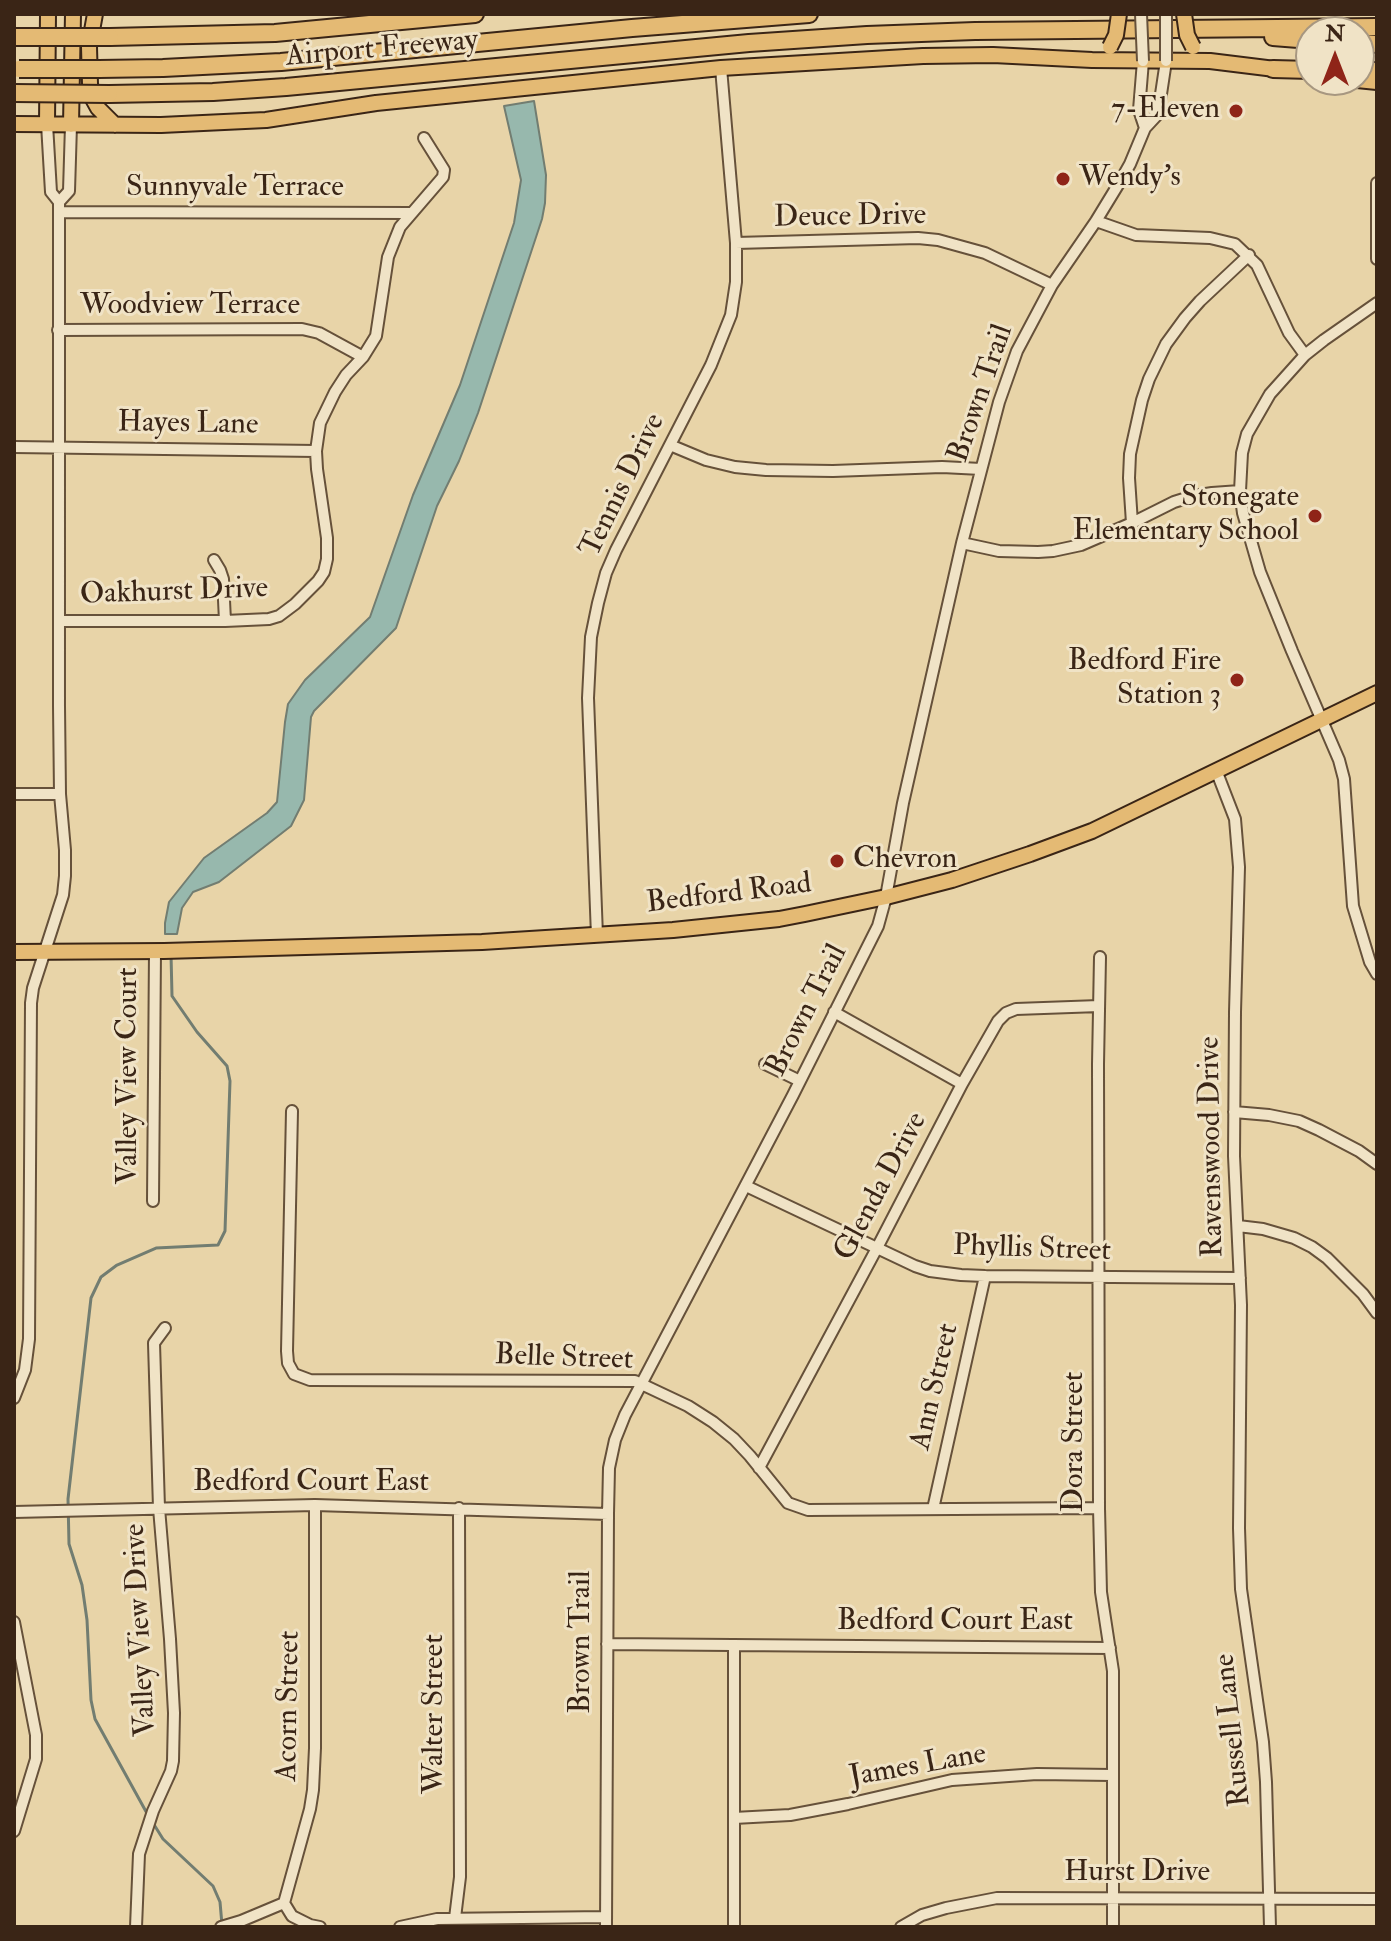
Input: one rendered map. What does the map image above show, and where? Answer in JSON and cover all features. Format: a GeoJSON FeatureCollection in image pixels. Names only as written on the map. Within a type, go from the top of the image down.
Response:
{"type":"FeatureCollection","features":[{"type":"Feature","properties":{"kind":"highway"},"geometry":{"type":"LineString","coordinates":[[14,37],[275,33],[475,14]]}},
{"type":"Feature","properties":{"kind":"highway"},"geometry":{"type":"LineString","coordinates":[[17,69],[163,68],[281,62],[809,14]]}},
{"type":"Feature","properties":{"kind":"highway","name":"Airport Freeway"},"geometry":{"type":"LineString","coordinates":[[14,93],[213,92],[734,44],[867,35],[1377,27]]}},
{"type":"Feature","properties":{"kind":"highway"},"geometry":{"type":"LineString","coordinates":[[1240,28],[1269,37],[1295,39]]}},
{"type":"Feature","properties":{"kind":"highway"},"geometry":{"type":"LineString","coordinates":[[1273,69],[1295,71]]}},
{"type":"Feature","properties":{"kind":"main road"},"geometry":{"type":"LineString","coordinates":[[14,124],[47,124],[48,14]]}},
{"type":"Feature","properties":{"kind":"main road"},"geometry":{"type":"LineString","coordinates":[[71,125],[73,14]]}},
{"type":"Feature","properties":{"kind":"main road"},"geometry":{"type":"LineString","coordinates":[[95,14],[89,47],[90,84],[98,108],[115,125]]}},
{"type":"Feature","properties":{"kind":"main road"},"geometry":{"type":"LineString","coordinates":[[1092,60],[1110,47],[1116,35],[1119,14]]}},
{"type":"Feature","properties":{"kind":"main road"},"geometry":{"type":"LineString","coordinates":[[1184,14],[1187,35],[1193,47],[1210,61]]}},
{"type":"Feature","properties":{"kind":"main road","name":"Airport Freeway"},"geometry":{"type":"LineString","coordinates":[[47,124],[191,125],[266,120],[376,103],[721,68],[923,56],[1210,61],[1273,69]]}},
{"type":"Feature","properties":{"kind":"main road","name":"Bedford Road"},"geometry":{"type":"LineString","coordinates":[[14,952],[468,942],[597,936],[779,919],[952,880],[1092,831],[1377,693]]}},
{"type":"Feature","properties":{"kind":"street","name":"Brown Trail"},"geometry":{"type":"LineString","coordinates":[[1141,14],[1143,61],[1139,110],[1145,128]]}},
{"type":"Feature","properties":{"kind":"street","name":"Brown Trail"},"geometry":{"type":"LineString","coordinates":[[606,1922],[608,1514],[609,1468],[615,1440],[878,926],[962,543],[999,402],[1017,351],[1052,285],[1096,221],[1130,164],[1145,128],[1158,114],[1166,61],[1166,14]]}},
{"type":"Feature","properties":{"kind":"street","name":"Tennis Drive"},"geometry":{"type":"LineString","coordinates":[[597,936],[588,698],[591,637],[606,573],[616,550],[711,365],[731,315],[736,282],[736,243],[721,68]]}},
{"type":"Feature","properties":{"kind":"street"},"geometry":{"type":"LineString","coordinates":[[14,1398],[25,1370],[29,1339],[31,1003],[63,895],[65,850],[60,794],[59,207],[51,192],[47,124]]}},
{"type":"Feature","properties":{"kind":"street"},"geometry":{"type":"LineString","coordinates":[[59,207],[69,191],[71,125]]}},
{"type":"Feature","properties":{"kind":"street","name":"Oakhurst Drive"},"geometry":{"type":"LineString","coordinates":[[59,621],[269,619],[279,616],[302,598],[324,572],[327,538],[316,451],[320,423],[346,375],[363,357],[376,336],[388,257],[400,227],[443,177],[444,170],[424,138]]}},
{"type":"Feature","properties":{"kind":"street"},"geometry":{"type":"LineString","coordinates":[[1377,183],[1377,259]]}},
{"type":"Feature","properties":{"kind":"street","name":"Sunnyvale Terrace"},"geometry":{"type":"LineString","coordinates":[[59,207],[411,213]]}},
{"type":"Feature","properties":{"kind":"street"},"geometry":{"type":"LineString","coordinates":[[1096,221],[1136,235],[1210,238],[1235,244],[1257,265],[1289,333],[1305,355]]}},
{"type":"Feature","properties":{"kind":"street","name":"Deuce Drive"},"geometry":{"type":"LineString","coordinates":[[736,243],[938,240],[985,253],[1052,285]]}},
{"type":"Feature","properties":{"kind":"street"},"geometry":{"type":"LineString","coordinates":[[1132,523],[1130,454],[1149,379],[1166,344],[1185,318],[1249,255]]}},
{"type":"Feature","properties":{"kind":"street"},"geometry":{"type":"LineString","coordinates":[[1377,303],[1305,355],[1270,394],[1247,434],[1242,453],[1240,491],[1260,572],[1334,744],[1344,779],[1353,906],[1370,962],[1377,974]]}},
{"type":"Feature","properties":{"kind":"street","name":"Woodview Terrace"},"geometry":{"type":"LineString","coordinates":[[58,330],[302,329],[319,333],[363,357]]}},
{"type":"Feature","properties":{"kind":"street"},"geometry":{"type":"LineString","coordinates":[[670,445],[706,460],[766,470],[981,469]]}},
{"type":"Feature","properties":{"kind":"street","name":"Hayes Lane"},"geometry":{"type":"LineString","coordinates":[[14,447],[316,451]]}},
{"type":"Feature","properties":{"kind":"street"},"geometry":{"type":"LineString","coordinates":[[962,543],[999,551],[1053,551],[1081,545],[1174,502],[1193,496],[1240,491]]}},
{"type":"Feature","properties":{"kind":"street"},"geometry":{"type":"LineString","coordinates":[[214,560],[223,579],[225,621]]}},
{"type":"Feature","properties":{"kind":"street","name":"Ravenswood Drive"},"geometry":{"type":"LineString","coordinates":[[1216,770],[1235,819],[1239,867],[1234,1112],[1240,1278],[1239,1528]]}},
{"type":"Feature","properties":{"kind":"street"},"geometry":{"type":"LineString","coordinates":[[14,794],[60,794]]}},
{"type":"Feature","properties":{"kind":"street","name":"Valley View Court"},"geometry":{"type":"LineString","coordinates":[[153,1201],[165,951]]}},
{"type":"Feature","properties":{"kind":"street","name":"Dora Street"},"geometry":{"type":"LineString","coordinates":[[1100,957],[1099,1508],[1101,1592],[1113,1671],[1113,1927]]}},
{"type":"Feature","properties":{"kind":"street","name":"Glenda Drive"},"geometry":{"type":"LineString","coordinates":[[759,1468],[998,1021],[1006,1013],[1026,1007],[1099,1006]]}},
{"type":"Feature","properties":{"kind":"street"},"geometry":{"type":"LineString","coordinates":[[834,1012],[962,1084]]}},
{"type":"Feature","properties":{"kind":"street"},"geometry":{"type":"LineString","coordinates":[[765,1064],[800,1081]]}},
{"type":"Feature","properties":{"kind":"street","name":"Belle Street"},"geometry":{"type":"LineString","coordinates":[[292,1111],[287,1351],[288,1363],[294,1374],[310,1380],[627,1380],[688,1406],[713,1422],[734,1439],[788,1503],[808,1510],[1099,1508]]}},
{"type":"Feature","properties":{"kind":"street"},"geometry":{"type":"LineString","coordinates":[[1234,1112],[1299,1121],[1359,1151],[1377,1164]]}},
{"type":"Feature","properties":{"kind":"street","name":"Phyllis Street"},"geometry":{"type":"LineString","coordinates":[[746,1186],[930,1271],[985,1276],[1240,1278]]}},
{"type":"Feature","properties":{"kind":"street"},"geometry":{"type":"LineString","coordinates":[[1238,1226],[1263,1229],[1312,1247],[1363,1294],[1377,1313]]}},
{"type":"Feature","properties":{"kind":"street","name":"Ann Street"},"geometry":{"type":"LineString","coordinates":[[933,1509],[985,1276]]}},
{"type":"Feature","properties":{"kind":"street","name":"Valley View Drive"},"geometry":{"type":"LineString","coordinates":[[136,1927],[139,1854],[173,1761],[174,1713],[159,1508],[154,1343],[165,1328]]}},
{"type":"Feature","properties":{"kind":"street","name":"Bedford Court East"},"geometry":{"type":"LineString","coordinates":[[14,1512],[315,1505],[608,1514]]}},
{"type":"Feature","properties":{"kind":"street","name":"Acorn Street"},"geometry":{"type":"LineString","coordinates":[[284,1903],[313,1790],[315,1505]]}},
{"type":"Feature","properties":{"kind":"street","name":"Walter Street"},"geometry":{"type":"LineString","coordinates":[[455,1918],[460,1877],[459,1508]]}},
{"type":"Feature","properties":{"kind":"street","name":"Russell Lane"},"geometry":{"type":"LineString","coordinates":[[1239,1528],[1241,1589],[1263,1742],[1270,1927]]}},
{"type":"Feature","properties":{"kind":"street"},"geometry":{"type":"LineString","coordinates":[[14,1622],[36,1735],[36,1759],[14,1831]]}},
{"type":"Feature","properties":{"kind":"street","name":"Bedford Court East"},"geometry":{"type":"LineString","coordinates":[[607,1644],[1110,1648]]}},
{"type":"Feature","properties":{"kind":"street"},"geometry":{"type":"LineString","coordinates":[[734,1645],[734,1927]]}},
{"type":"Feature","properties":{"kind":"street","name":"James Lane"},"geometry":{"type":"LineString","coordinates":[[734,1818],[790,1815],[952,1780],[1037,1774],[1112,1775]]}},
{"type":"Feature","properties":{"kind":"street","name":"Hurst Drive"},"geometry":{"type":"LineString","coordinates":[[901,1927],[922,1915],[997,1898],[1377,1899]]}},
{"type":"Feature","properties":{"kind":"street"},"geometry":{"type":"LineString","coordinates":[[228,1925],[284,1903],[292,1916],[320,1927]]}},
{"type":"Feature","properties":{"kind":"street"},"geometry":{"type":"LineString","coordinates":[[400,1927],[455,1918],[606,1922]]}},
{"type":"Feature","properties":{"kind":"water"},"geometry":{"type":"Polygon","coordinates":[[[534,101],[546,175],[542,219],[478,413],[437,506],[396,628],[314,711],[304,800],[291,826],[219,882],[193,892],[182,908],[177,934],[165,934],[169,902],[204,858],[267,813],[277,802],[288,704],[305,680],[370,617],[413,495],[460,385],[514,223],[521,180],[504,106],[534,101]]]}},
{"type":"Feature","properties":{"kind":"waterway"},"geometry":{"type":"LineString","coordinates":[[149,1817],[95,1719],[82,1585],[69,1544],[68,1499],[91,1298],[101,1277],[117,1265],[156,1248],[218,1245],[225,1231],[230,1081],[227,1066],[197,1032],[172,996],[171,954]]}},
{"type":"Feature","properties":{"kind":"waterway"},"geometry":{"type":"LineString","coordinates":[[153,1823],[163,1839],[213,1886],[220,1902],[222,1925]]}},
{"type":"Feature","properties":{"kind":"place","name":"7-Eleven"},"geometry":{"type":"Point","coordinates":[1236,111]}},
{"type":"Feature","properties":{"kind":"place","name":"Wendy's"},"geometry":{"type":"Point","coordinates":[1063,179]}},
{"type":"Feature","properties":{"kind":"place","name":"Stonegate Elementary School"},"geometry":{"type":"Point","coordinates":[1315,516]}},
{"type":"Feature","properties":{"kind":"place","name":"Bedford Fire Station 3"},"geometry":{"type":"Point","coordinates":[1237,680]}},
{"type":"Feature","properties":{"kind":"place","name":"Chevron"},"geometry":{"type":"Point","coordinates":[837,861]}}]}
